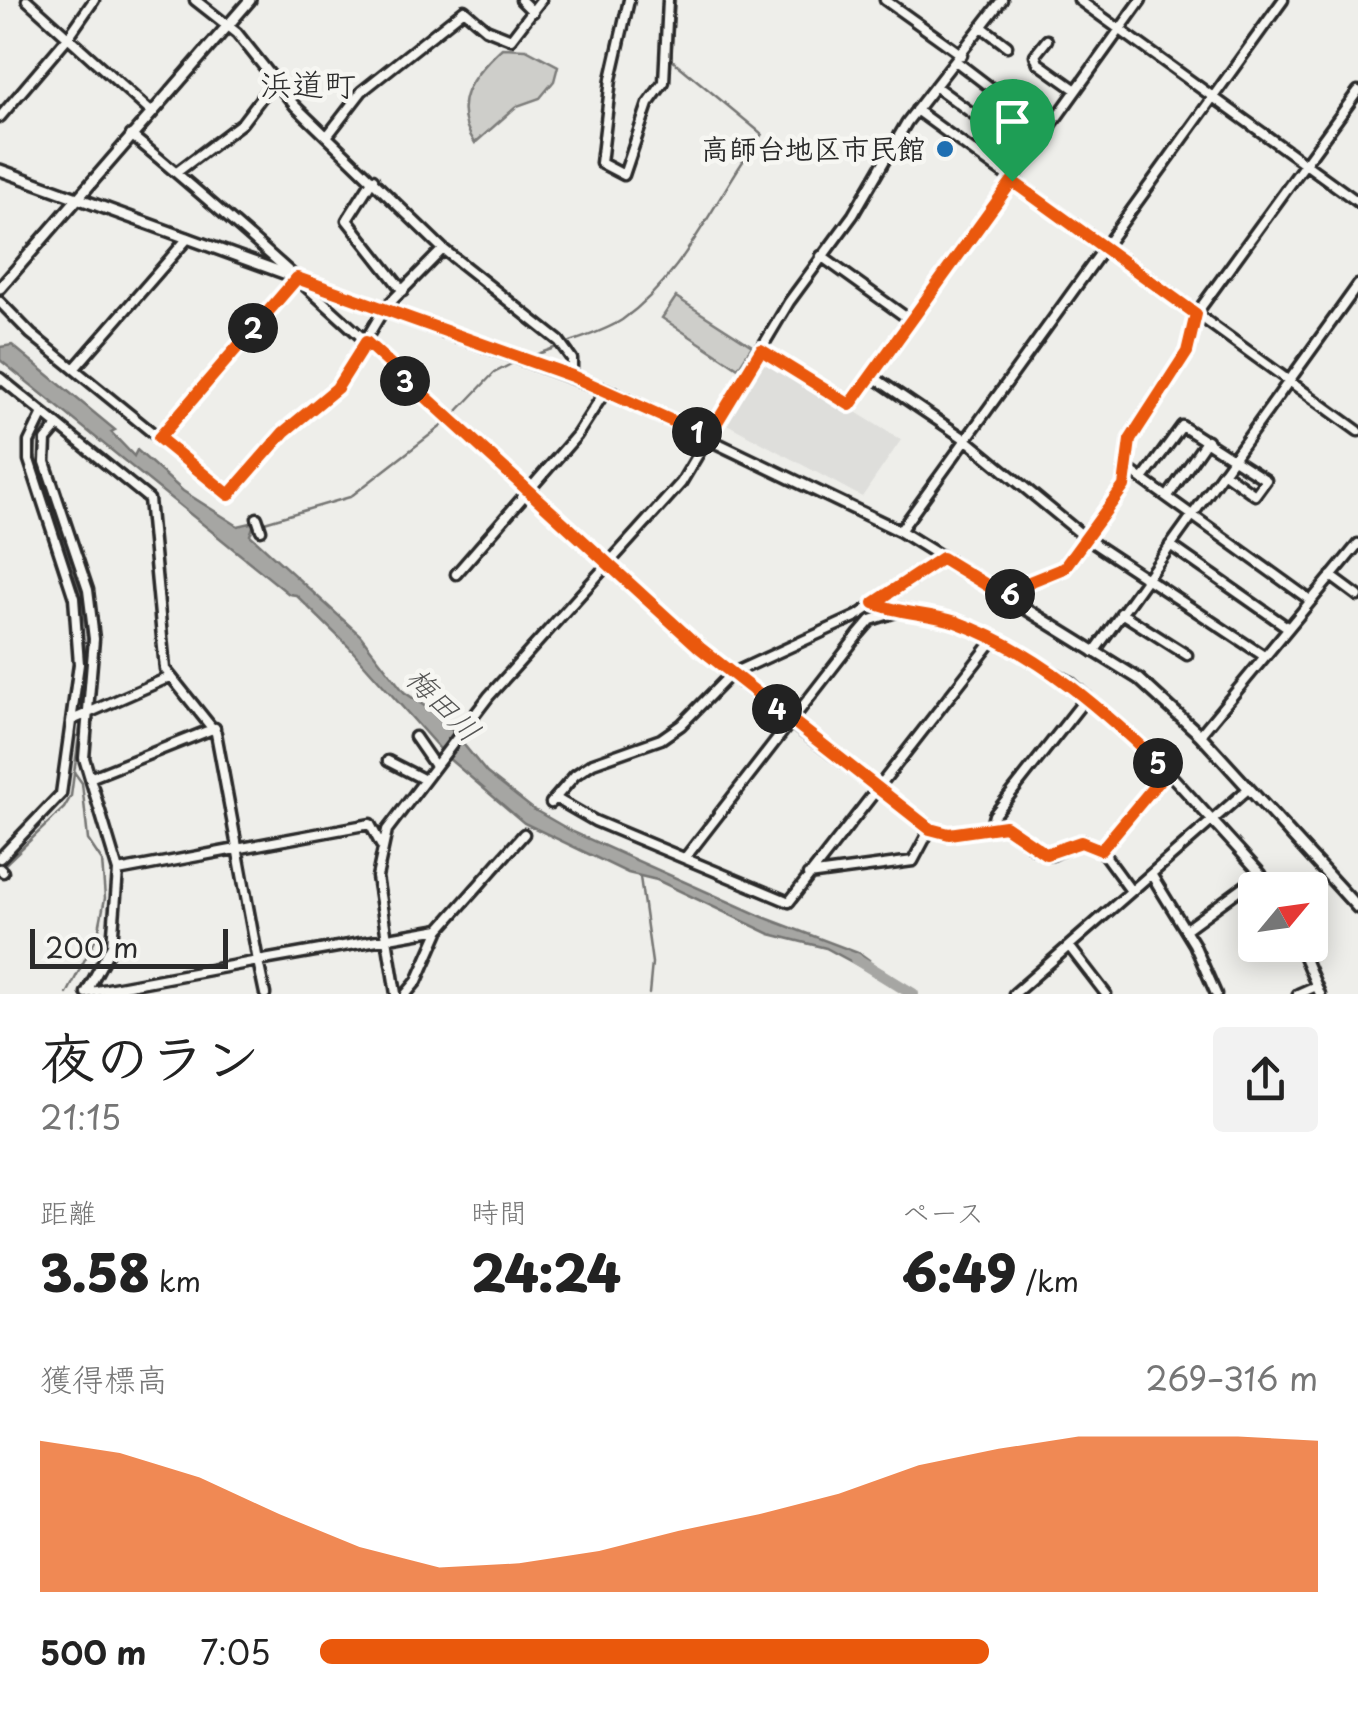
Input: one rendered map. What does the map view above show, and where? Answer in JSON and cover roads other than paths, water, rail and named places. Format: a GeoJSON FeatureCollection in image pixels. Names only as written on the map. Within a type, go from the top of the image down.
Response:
{"type":"FeatureCollection","features":[{"type":"Feature","properties":{"kind":"main road"},"geometry":{"type":"LineString","coordinates":[[0,288],[250,0]]}},
{"type":"Feature","properties":{"kind":"main road"},"geometry":{"type":"LineString","coordinates":[[0,170],[572,376],[900,531],[1140,679],[1200,735],[1358,908]]}},
{"type":"Feature","properties":{"kind":"street"},"geometry":{"type":"LineString","coordinates":[[27,0],[151,112]]}},
{"type":"Feature","properties":{"kind":"street"},"geometry":{"type":"LineString","coordinates":[[0,117],[70,36],[94,0]]}},
{"type":"Feature","properties":{"kind":"street"},"geometry":{"type":"LineString","coordinates":[[195,0],[226,24],[274,81],[443,249],[559,341],[566,350],[572,376]]}},
{"type":"Feature","properties":{"kind":"street"},"geometry":{"type":"LineString","coordinates":[[521,0],[534,12]]}},
{"type":"Feature","properties":{"kind":"street"},"geometry":{"type":"LineString","coordinates":[[328,136],[362,91],[464,10],[486,29],[511,40],[540,0]]}},
{"type":"Feature","properties":{"kind":"street"},"geometry":{"type":"LineString","coordinates":[[629,0],[611,80],[601,162],[624,176],[648,104],[664,82],[668,0]]}},
{"type":"Feature","properties":{"kind":"street"},"geometry":{"type":"LineString","coordinates":[[885,0],[1046,130]]}},
{"type":"Feature","properties":{"kind":"street"},"geometry":{"type":"LineString","coordinates":[[396,994],[377,877],[381,845],[466,725],[669,499],[916,110],[1002,0]]}},
{"type":"Feature","properties":{"kind":"street"},"geometry":{"type":"LineString","coordinates":[[1079,0],[1358,202]]}},
{"type":"Feature","properties":{"kind":"street"},"geometry":{"type":"LineString","coordinates":[[761,350],[850,405],[1141,0]]}},
{"type":"Feature","properties":{"kind":"street"},"geometry":{"type":"LineString","coordinates":[[900,531],[1283,0]]}},
{"type":"Feature","properties":{"kind":"street"},"geometry":{"type":"LineString","coordinates":[[982,27],[1007,46]]}},
{"type":"Feature","properties":{"kind":"street"},"geometry":{"type":"LineString","coordinates":[[1046,40],[1035,56],[1038,63],[1076,90]]}},
{"type":"Feature","properties":{"kind":"street"},"geometry":{"type":"LineString","coordinates":[[176,172],[242,122],[274,81]]}},
{"type":"Feature","properties":{"kind":"street"},"geometry":{"type":"LineString","coordinates":[[935,86],[1029,155]]}},
{"type":"Feature","properties":{"kind":"street"},"geometry":{"type":"LineString","coordinates":[[1008,598],[1017,587],[1064,568],[1088,539],[1124,486],[1130,440],[1187,352],[1196,314],[1358,91]]}},
{"type":"Feature","properties":{"kind":"street"},"geometry":{"type":"LineString","coordinates":[[916,110],[1358,431]]}},
{"type":"Feature","properties":{"kind":"street"},"geometry":{"type":"LineString","coordinates":[[131,135],[297,278],[452,424],[731,674],[930,829],[949,834],[1005,826],[1046,854],[1081,842],[1101,850],[1131,891]]}},
{"type":"Feature","properties":{"kind":"street"},"geometry":{"type":"LineString","coordinates":[[373,179],[348,220],[403,291]]}},
{"type":"Feature","properties":{"kind":"street"},"geometry":{"type":"LineString","coordinates":[[74,369],[188,238]]}},
{"type":"Feature","properties":{"kind":"street"},"geometry":{"type":"LineString","coordinates":[[0,302],[74,369],[229,495],[284,432],[337,388],[384,309],[443,249]]}},
{"type":"Feature","properties":{"kind":"street"},"geometry":{"type":"LineString","coordinates":[[821,256],[910,320]]}},
{"type":"Feature","properties":{"kind":"street"},"geometry":{"type":"LineString","coordinates":[[159,438],[297,278]]}},
{"type":"Feature","properties":{"kind":"street"},"geometry":{"type":"LineString","coordinates":[[1094,652],[1358,285]]}},
{"type":"Feature","properties":{"kind":"street"},"geometry":{"type":"LineString","coordinates":[[872,376],[964,438],[1088,539],[1264,656]]}},
{"type":"Feature","properties":{"kind":"street"},"geometry":{"type":"LineString","coordinates":[[0,378],[150,498],[165,669],[215,728],[265,994]]}},
{"type":"Feature","properties":{"kind":"street"},"geometry":{"type":"LineString","coordinates":[[456,574],[577,436],[606,390]]}},
{"type":"Feature","properties":{"kind":"street"},"geometry":{"type":"LineString","coordinates":[[51,420],[43,450],[90,603],[94,639],[84,758],[118,871],[112,945],[86,993]]}},
{"type":"Feature","properties":{"kind":"street"},"geometry":{"type":"LineString","coordinates":[[0,858],[61,794],[79,664],[74,598],[28,460],[29,442],[51,420]]}},
{"type":"Feature","properties":{"kind":"street"},"geometry":{"type":"LineString","coordinates":[[1143,479],[1180,426],[1208,440],[1266,480],[1255,495],[1223,472]]}},
{"type":"Feature","properties":{"kind":"street"},"geometry":{"type":"LineString","coordinates":[[1168,496],[1208,440]]}},
{"type":"Feature","properties":{"kind":"street"},"geometry":{"type":"LineString","coordinates":[[1128,468],[1310,600]]}},
{"type":"Feature","properties":{"kind":"street"},"geometry":{"type":"LineString","coordinates":[[257,518],[261,530]]}},
{"type":"Feature","properties":{"kind":"street"},"geometry":{"type":"LineString","coordinates":[[1200,735],[1358,544]]}},
{"type":"Feature","properties":{"kind":"street"},"geometry":{"type":"LineString","coordinates":[[1170,545],[1287,627]]}},
{"type":"Feature","properties":{"kind":"street"},"geometry":{"type":"LineString","coordinates":[[942,558],[830,630],[731,674],[681,725],[661,739],[593,763],[553,801],[789,902],[796,900],[808,875],[995,638]]}},
{"type":"Feature","properties":{"kind":"street"},"geometry":{"type":"LineString","coordinates":[[1331,576],[1358,596]]}},
{"type":"Feature","properties":{"kind":"street"},"geometry":{"type":"LineString","coordinates":[[874,603],[954,621],[995,638],[1070,682],[1167,771],[1259,872]]}},
{"type":"Feature","properties":{"kind":"street"},"geometry":{"type":"LineString","coordinates":[[684,858],[871,620],[903,610]]}},
{"type":"Feature","properties":{"kind":"street"},"geometry":{"type":"LineString","coordinates":[[1121,613],[1187,655]]}},
{"type":"Feature","properties":{"kind":"street"},"geometry":{"type":"LineString","coordinates":[[72,720],[170,677]]}},
{"type":"Feature","properties":{"kind":"street"},"geometry":{"type":"LineString","coordinates":[[991,826],[994,815],[1087,697]]}},
{"type":"Feature","properties":{"kind":"street"},"geometry":{"type":"LineString","coordinates":[[92,777],[215,728]]}},
{"type":"Feature","properties":{"kind":"street"},"geometry":{"type":"LineString","coordinates":[[415,737],[435,766]]}},
{"type":"Feature","properties":{"kind":"street"},"geometry":{"type":"LineString","coordinates":[[388,762],[425,780]]}},
{"type":"Feature","properties":{"kind":"street"},"geometry":{"type":"LineString","coordinates":[[1101,850],[1167,771]]}},
{"type":"Feature","properties":{"kind":"street"},"geometry":{"type":"LineString","coordinates":[[1014,994],[1248,789]]}},
{"type":"Feature","properties":{"kind":"street"},"geometry":{"type":"LineString","coordinates":[[118,871],[370,824],[381,845]]}},
{"type":"Feature","properties":{"kind":"street"},"geometry":{"type":"LineString","coordinates":[[808,875],[913,861],[930,829]]}},
{"type":"Feature","properties":{"kind":"street"},"geometry":{"type":"LineString","coordinates":[[406,994],[417,981],[440,929],[524,834]]}},
{"type":"Feature","properties":{"kind":"street"},"geometry":{"type":"LineString","coordinates":[[1151,874],[1186,929],[1216,994]]}},
{"type":"Feature","properties":{"kind":"street"},"geometry":{"type":"LineString","coordinates":[[1186,929],[1238,891]]}},
{"type":"Feature","properties":{"kind":"street"},"geometry":{"type":"LineString","coordinates":[[86,993],[440,929]]}},
{"type":"Feature","properties":{"kind":"street"},"geometry":{"type":"LineString","coordinates":[[1069,946],[1106,994]]}},
{"type":"Feature","properties":{"kind":"street"},"geometry":{"type":"LineString","coordinates":[[1298,994],[1318,990],[1306,962]]}},
{"type":"Feature","properties":{"kind":"waterway"},"geometry":{"type":"LineString","coordinates":[[565,344],[622,320],[665,280],[762,134],[671,59],[675,0]]}},
{"type":"Feature","properties":{"kind":"waterway"},"geometry":{"type":"LineString","coordinates":[[527,358],[557,347]]}},
{"type":"Feature","properties":{"kind":"waterway"},"geometry":{"type":"LineString","coordinates":[[454,415],[494,373],[515,362]]}},
{"type":"Feature","properties":{"kind":"waterway"},"geometry":{"type":"LineString","coordinates":[[261,523],[350,497],[448,421]]}},
{"type":"Feature","properties":{"kind":"waterway"},"geometry":{"type":"LineString","coordinates":[[49,423],[36,443],[35,456],[80,592],[87,637],[82,713]]}},
{"type":"Feature","properties":{"kind":"waterway"},"geometry":{"type":"LineString","coordinates":[[1,868],[64,808],[71,796],[81,721]]}},
{"type":"Feature","properties":{"kind":"waterway"},"geometry":{"type":"LineString","coordinates":[[67,994],[98,934],[105,898],[102,861],[88,840],[82,783],[74,772]]}},
{"type":"Feature","properties":{"kind":"waterway"},"geometry":{"type":"LineString","coordinates":[[640,877],[652,963],[649,994]]}},
{"type":"Feature","properties":{"kind":"waterway","name":"梅田川"},"geometry":{"type":"LineString","coordinates":[[856,959],[913,994]]}},
{"type":"Feature","properties":{"kind":"place","name":"高師台地区市民館"},"geometry":{"type":"Point","coordinates":[945,149]}},
{"type":"Feature","properties":{"kind":"district","name":"浜道町"},"geometry":{"type":"Point","coordinates":[308,85]}}]}
